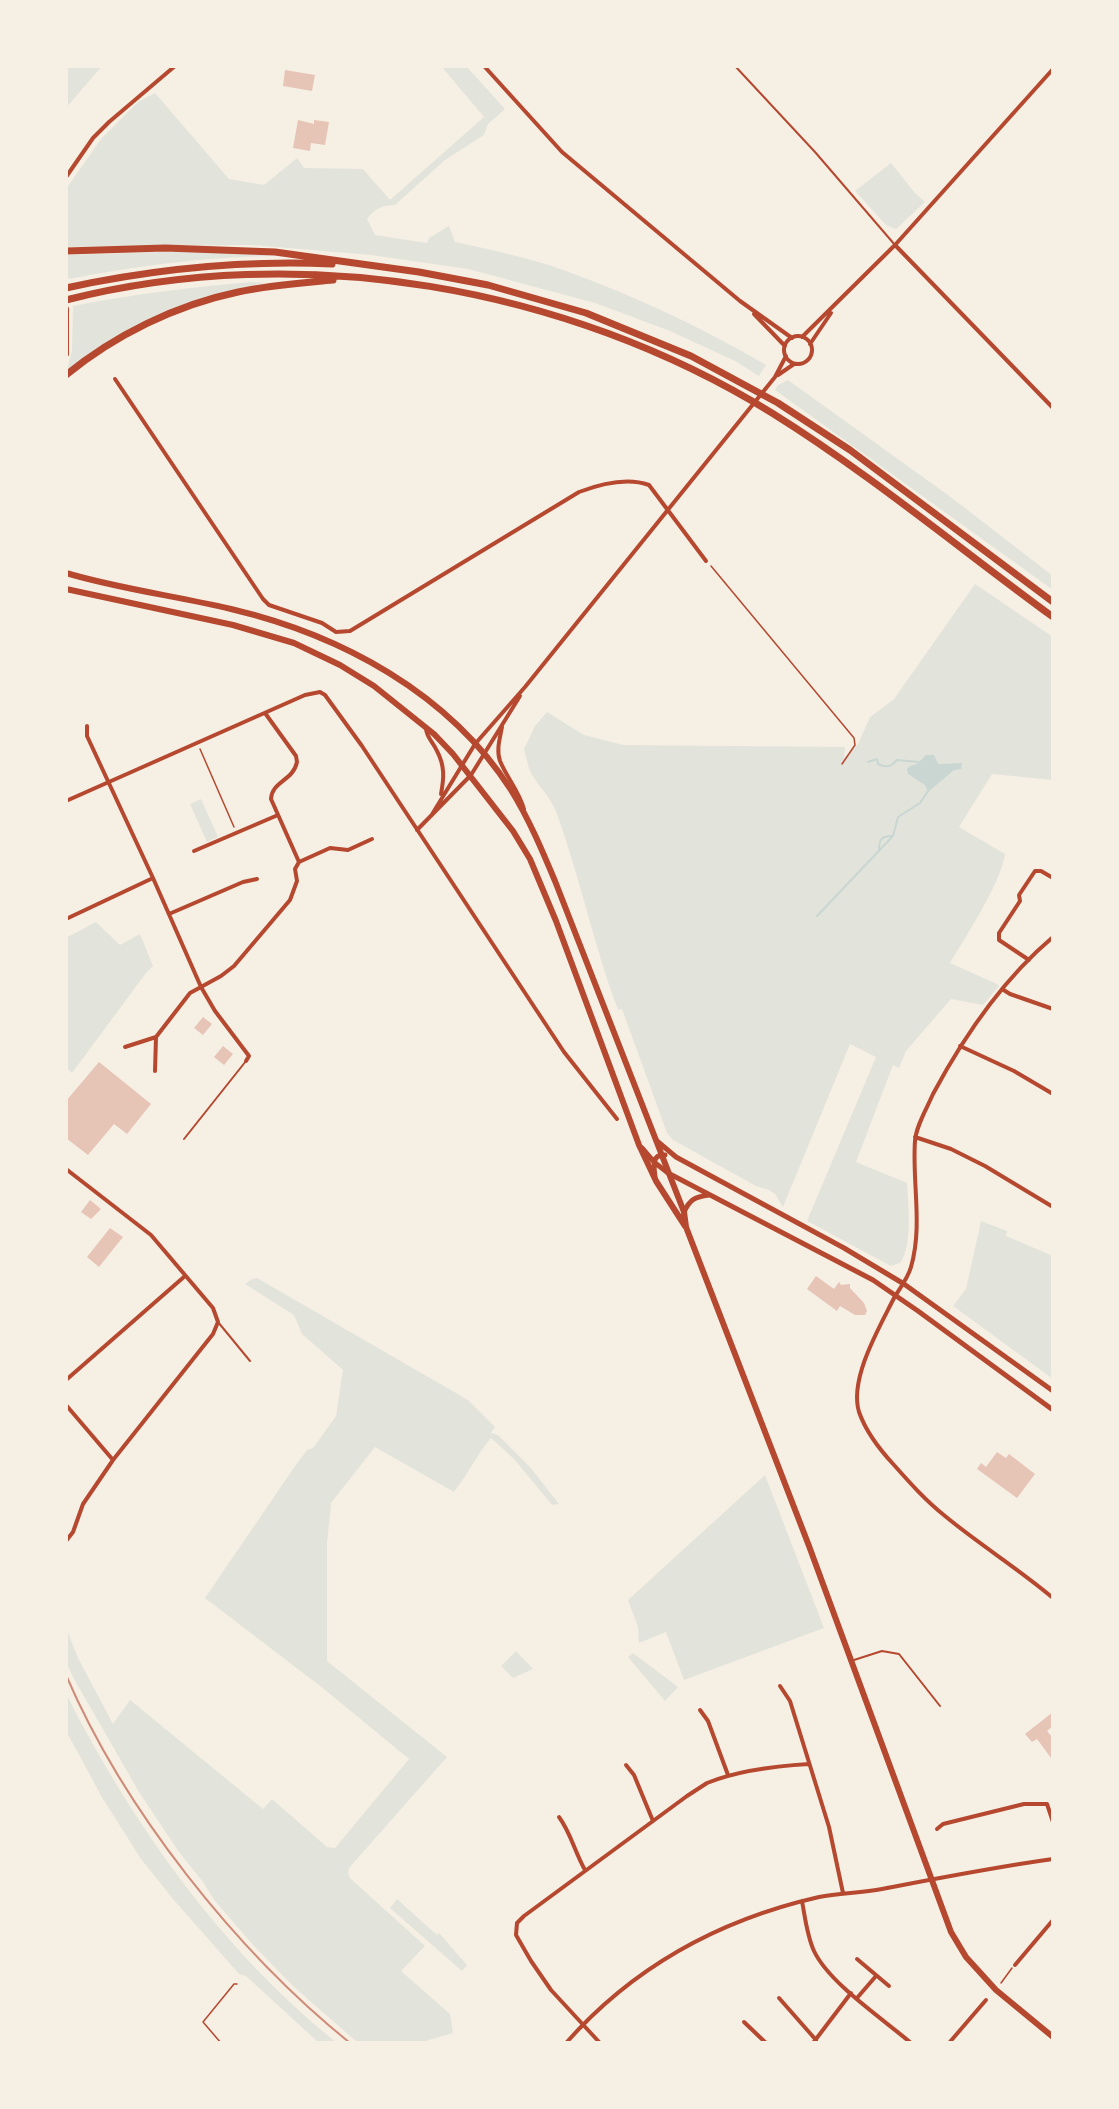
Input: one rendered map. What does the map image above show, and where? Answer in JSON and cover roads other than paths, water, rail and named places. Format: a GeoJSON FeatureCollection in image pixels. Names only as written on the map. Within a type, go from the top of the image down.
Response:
{"type":"FeatureCollection","features":[{"type":"Feature","properties":{"kind":"highway"},"geometry":{"type":"LineString","coordinates":[[66,251],[165,248],[275,252],[419,272],[488,285],[555,303],[643,335],[691,356],[778,403],[850,450],[1053,602]]}},
{"type":"Feature","properties":{"kind":"highway"},"geometry":{"type":"LineString","coordinates":[[66,288],[143,273],[251,262],[370,266]]}},
{"type":"Feature","properties":{"kind":"highway"},"geometry":{"type":"LineString","coordinates":[[66,300],[118,289],[255,275],[356,278],[410,284],[486,298],[549,314],[623,340],[682,366],[763,408],[843,460],[1053,618]]}},
{"type":"Feature","properties":{"kind":"highway"},"geometry":{"type":"LineString","coordinates":[[66,375],[147,323],[194,304],[238,291],[356,278]]}},
{"type":"Feature","properties":{"kind":"main road"},"geometry":{"type":"LineString","coordinates":[[66,310],[66,354]]}},
{"type":"Feature","properties":{"kind":"main road"},"geometry":{"type":"LineString","coordinates":[[68,573],[130,589],[231,609],[266,618],[318,637],[378,666],[409,687],[432,703],[475,744],[511,790],[527,818],[555,881],[684,1212],[686,1227]]}},
{"type":"Feature","properties":{"kind":"main road"},"geometry":{"type":"LineString","coordinates":[[66,589],[233,625],[294,643],[340,664],[374,686],[426,727],[462,764],[513,831],[530,859],[556,921],[639,1145],[656,1181],[686,1227],[805,1535],[951,1932],[966,1958],[996,1990],[1053,2037]]}},
{"type":"Feature","properties":{"kind":"main road"},"geometry":{"type":"LineString","coordinates":[[653,1136],[660,1146],[675,1157],[844,1248],[904,1284],[1053,1391]]}},
{"type":"Feature","properties":{"kind":"main road"},"geometry":{"type":"LineString","coordinates":[[639,1145],[654,1162],[668,1173],[873,1280],[1053,1410]]}},
{"type":"Feature","properties":{"kind":"main road"},"geometry":{"type":"LineString","coordinates":[[660,1155],[675,1157]]}},
{"type":"Feature","properties":{"kind":"main road"},"geometry":{"type":"LineString","coordinates":[[656,1181],[654,1162],[660,1155]]}},
{"type":"Feature","properties":{"kind":"main road"},"geometry":{"type":"LineString","coordinates":[[684,1212],[695,1197],[710,1195]]}},
{"type":"Feature","properties":{"kind":"street"},"geometry":{"type":"LineString","coordinates":[[66,177],[93,138],[176,66]]}},
{"type":"Feature","properties":{"kind":"street"},"geometry":{"type":"LineString","coordinates":[[484,66],[516,104],[562,152],[740,301],[792,338],[802,337],[895,245],[1053,69]]}},
{"type":"Feature","properties":{"kind":"street"},"geometry":{"type":"LineString","coordinates":[[895,245],[1053,408]]}},
{"type":"Feature","properties":{"kind":"street"},"geometry":{"type":"LineString","coordinates":[[431,816],[475,744],[525,687],[775,377],[786,356],[785,346],[740,301]]}},
{"type":"Feature","properties":{"kind":"street"},"geometry":{"type":"LineString","coordinates":[[810,344],[836,305]]}},
{"type":"Feature","properties":{"kind":"street"},"geometry":{"type":"LineString","coordinates":[[775,377],[794,363],[804,363],[809,360],[812,349],[802,337]]}},
{"type":"Feature","properties":{"kind":"street"},"geometry":{"type":"LineString","coordinates":[[785,346],[792,338]]}},
{"type":"Feature","properties":{"kind":"street"},"geometry":{"type":"LineString","coordinates":[[786,356],[794,363]]}},
{"type":"Feature","properties":{"kind":"street"},"geometry":{"type":"LineString","coordinates":[[115,379],[269,605],[321,623],[336,632],[350,631],[579,492],[599,484],[641,482],[649,485],[706,561]]}},
{"type":"Feature","properties":{"kind":"street"},"geometry":{"type":"LineString","coordinates":[[417,830],[471,775],[525,687]]}},
{"type":"Feature","properties":{"kind":"street"},"geometry":{"type":"LineString","coordinates":[[66,801],[265,712],[305,695],[320,692],[330,700],[564,1052],[617,1119]]}},
{"type":"Feature","properties":{"kind":"street"},"geometry":{"type":"LineString","coordinates":[[265,712],[297,762],[292,775],[275,787],[271,799],[299,862]]}},
{"type":"Feature","properties":{"kind":"street"},"geometry":{"type":"LineString","coordinates":[[502,724],[498,745],[500,760],[521,796],[527,818]]}},
{"type":"Feature","properties":{"kind":"street"},"geometry":{"type":"LineString","coordinates":[[87,726],[87,736],[201,987],[215,1011],[249,1056],[246,1061]]}},
{"type":"Feature","properties":{"kind":"street"},"geometry":{"type":"LineString","coordinates":[[426,727],[427,737],[436,749],[445,773],[441,798]]}},
{"type":"Feature","properties":{"kind":"street"},"geometry":{"type":"LineString","coordinates":[[194,851],[278,815]]}},
{"type":"Feature","properties":{"kind":"street"},"geometry":{"type":"LineString","coordinates":[[125,1047],[156,1036],[190,993],[234,966],[290,900],[297,881],[295,869],[299,862],[330,848],[348,850],[372,839]]}},
{"type":"Feature","properties":{"kind":"street"},"geometry":{"type":"LineString","coordinates":[[1029,960],[999,940],[999,933],[1020,901],[1020,895],[1035,871],[1041,871],[1053,878]]}},
{"type":"Feature","properties":{"kind":"street"},"geometry":{"type":"LineString","coordinates":[[66,919],[153,878]]}},
{"type":"Feature","properties":{"kind":"street"},"geometry":{"type":"LineString","coordinates":[[169,914],[243,882],[257,879]]}},
{"type":"Feature","properties":{"kind":"street"},"geometry":{"type":"LineString","coordinates":[[1053,937],[1002,989],[960,1046],[929,1103],[915,1137],[917,1238],[911,1268],[862,1366],[857,1386],[859,1411],[864,1425],[886,1457],[912,1486],[939,1511],[1053,1598]]}},
{"type":"Feature","properties":{"kind":"street"},"geometry":{"type":"LineString","coordinates":[[1002,989],[1053,1009]]}},
{"type":"Feature","properties":{"kind":"street"},"geometry":{"type":"LineString","coordinates":[[155,1071],[156,1036]]}},
{"type":"Feature","properties":{"kind":"street"},"geometry":{"type":"LineString","coordinates":[[960,1046],[1014,1071],[1053,1094]]}},
{"type":"Feature","properties":{"kind":"street"},"geometry":{"type":"LineString","coordinates":[[915,1137],[951,1149],[985,1166],[1053,1207]]}},
{"type":"Feature","properties":{"kind":"street"},"geometry":{"type":"LineString","coordinates":[[66,1169],[151,1235],[213,1308],[218,1322],[213,1334],[113,1460],[83,1504],[73,1533],[66,1541]]}},
{"type":"Feature","properties":{"kind":"street"},"geometry":{"type":"LineString","coordinates":[[66,1380],[185,1276]]}},
{"type":"Feature","properties":{"kind":"street"},"geometry":{"type":"LineString","coordinates":[[66,1405],[113,1460]]}},
{"type":"Feature","properties":{"kind":"street"},"geometry":{"type":"LineString","coordinates":[[780,1686],[790,1701],[829,1827],[843,1893]]}},
{"type":"Feature","properties":{"kind":"street"},"geometry":{"type":"LineString","coordinates":[[700,1710],[708,1721],[728,1775]]}},
{"type":"Feature","properties":{"kind":"street"},"geometry":{"type":"LineString","coordinates":[[600,2043],[551,1990],[516,1935],[517,1923],[696,1789],[728,1775],[809,1764]]}},
{"type":"Feature","properties":{"kind":"street"},"geometry":{"type":"LineString","coordinates":[[626,1765],[634,1775],[653,1821]]}},
{"type":"Feature","properties":{"kind":"street"},"geometry":{"type":"LineString","coordinates":[[937,1829],[943,1824],[1024,1804],[1047,1804],[1053,1822]]}},
{"type":"Feature","properties":{"kind":"street"},"geometry":{"type":"LineString","coordinates":[[559,1817],[566,1826],[585,1870]]}},
{"type":"Feature","properties":{"kind":"street"},"geometry":{"type":"LineString","coordinates":[[566,2043],[582,2024],[646,1970],[714,1931],[747,1918],[802,1901],[843,1893],[861,1893],[1053,1859]]}},
{"type":"Feature","properties":{"kind":"street"},"geometry":{"type":"LineString","coordinates":[[802,1901],[813,1949],[822,1964],[851,1993],[911,2043]]}},
{"type":"Feature","properties":{"kind":"street"},"geometry":{"type":"LineString","coordinates":[[1015,1965],[1053,1920]]}},
{"type":"Feature","properties":{"kind":"street"},"geometry":{"type":"LineString","coordinates":[[856,1959],[889,1986]]}},
{"type":"Feature","properties":{"kind":"street"},"geometry":{"type":"LineString","coordinates":[[857,1998],[876,1976]]}},
{"type":"Feature","properties":{"kind":"street"},"geometry":{"type":"LineString","coordinates":[[779,1998],[815,2042],[851,1993]]}},
{"type":"Feature","properties":{"kind":"street"},"geometry":{"type":"LineString","coordinates":[[950,2043],[986,2000]]}},
{"type":"Feature","properties":{"kind":"street"},"geometry":{"type":"LineString","coordinates":[[744,2022],[766,2043]]}},
{"type":"Feature","properties":{"kind":"lane"},"geometry":{"type":"LineString","coordinates":[[735,66],[815,152],[895,245]]}},
{"type":"Feature","properties":{"kind":"lane"},"geometry":{"type":"LineString","coordinates":[[184,1139],[246,1061]]}},
{"type":"Feature","properties":{"kind":"lane"},"geometry":{"type":"LineString","coordinates":[[218,1322],[250,1361]]}},
{"type":"Feature","properties":{"kind":"lane"},"geometry":{"type":"LineString","coordinates":[[851,1661],[882,1651],[899,1654],[940,1706]]}},
{"type":"Feature","properties":{"kind":"waterway"},"geometry":{"type":"LineString","coordinates":[[868,762],[877,759],[878,764],[886,766],[897,760],[919,762]]}},
{"type":"Feature","properties":{"kind":"waterway"},"geometry":{"type":"LineString","coordinates":[[817,916],[893,836],[898,817],[920,803],[928,791]]}},
{"type":"Feature","properties":{"kind":"waterway"},"geometry":{"type":"LineString","coordinates":[[879,851],[881,839],[892,836]]}},
{"type":"Feature","properties":{"kind":"railway"},"geometry":{"type":"LineString","coordinates":[[66,1675],[90,1726],[119,1777],[151,1827],[187,1875],[225,1922],[266,1966],[350,2043]]}}]}
